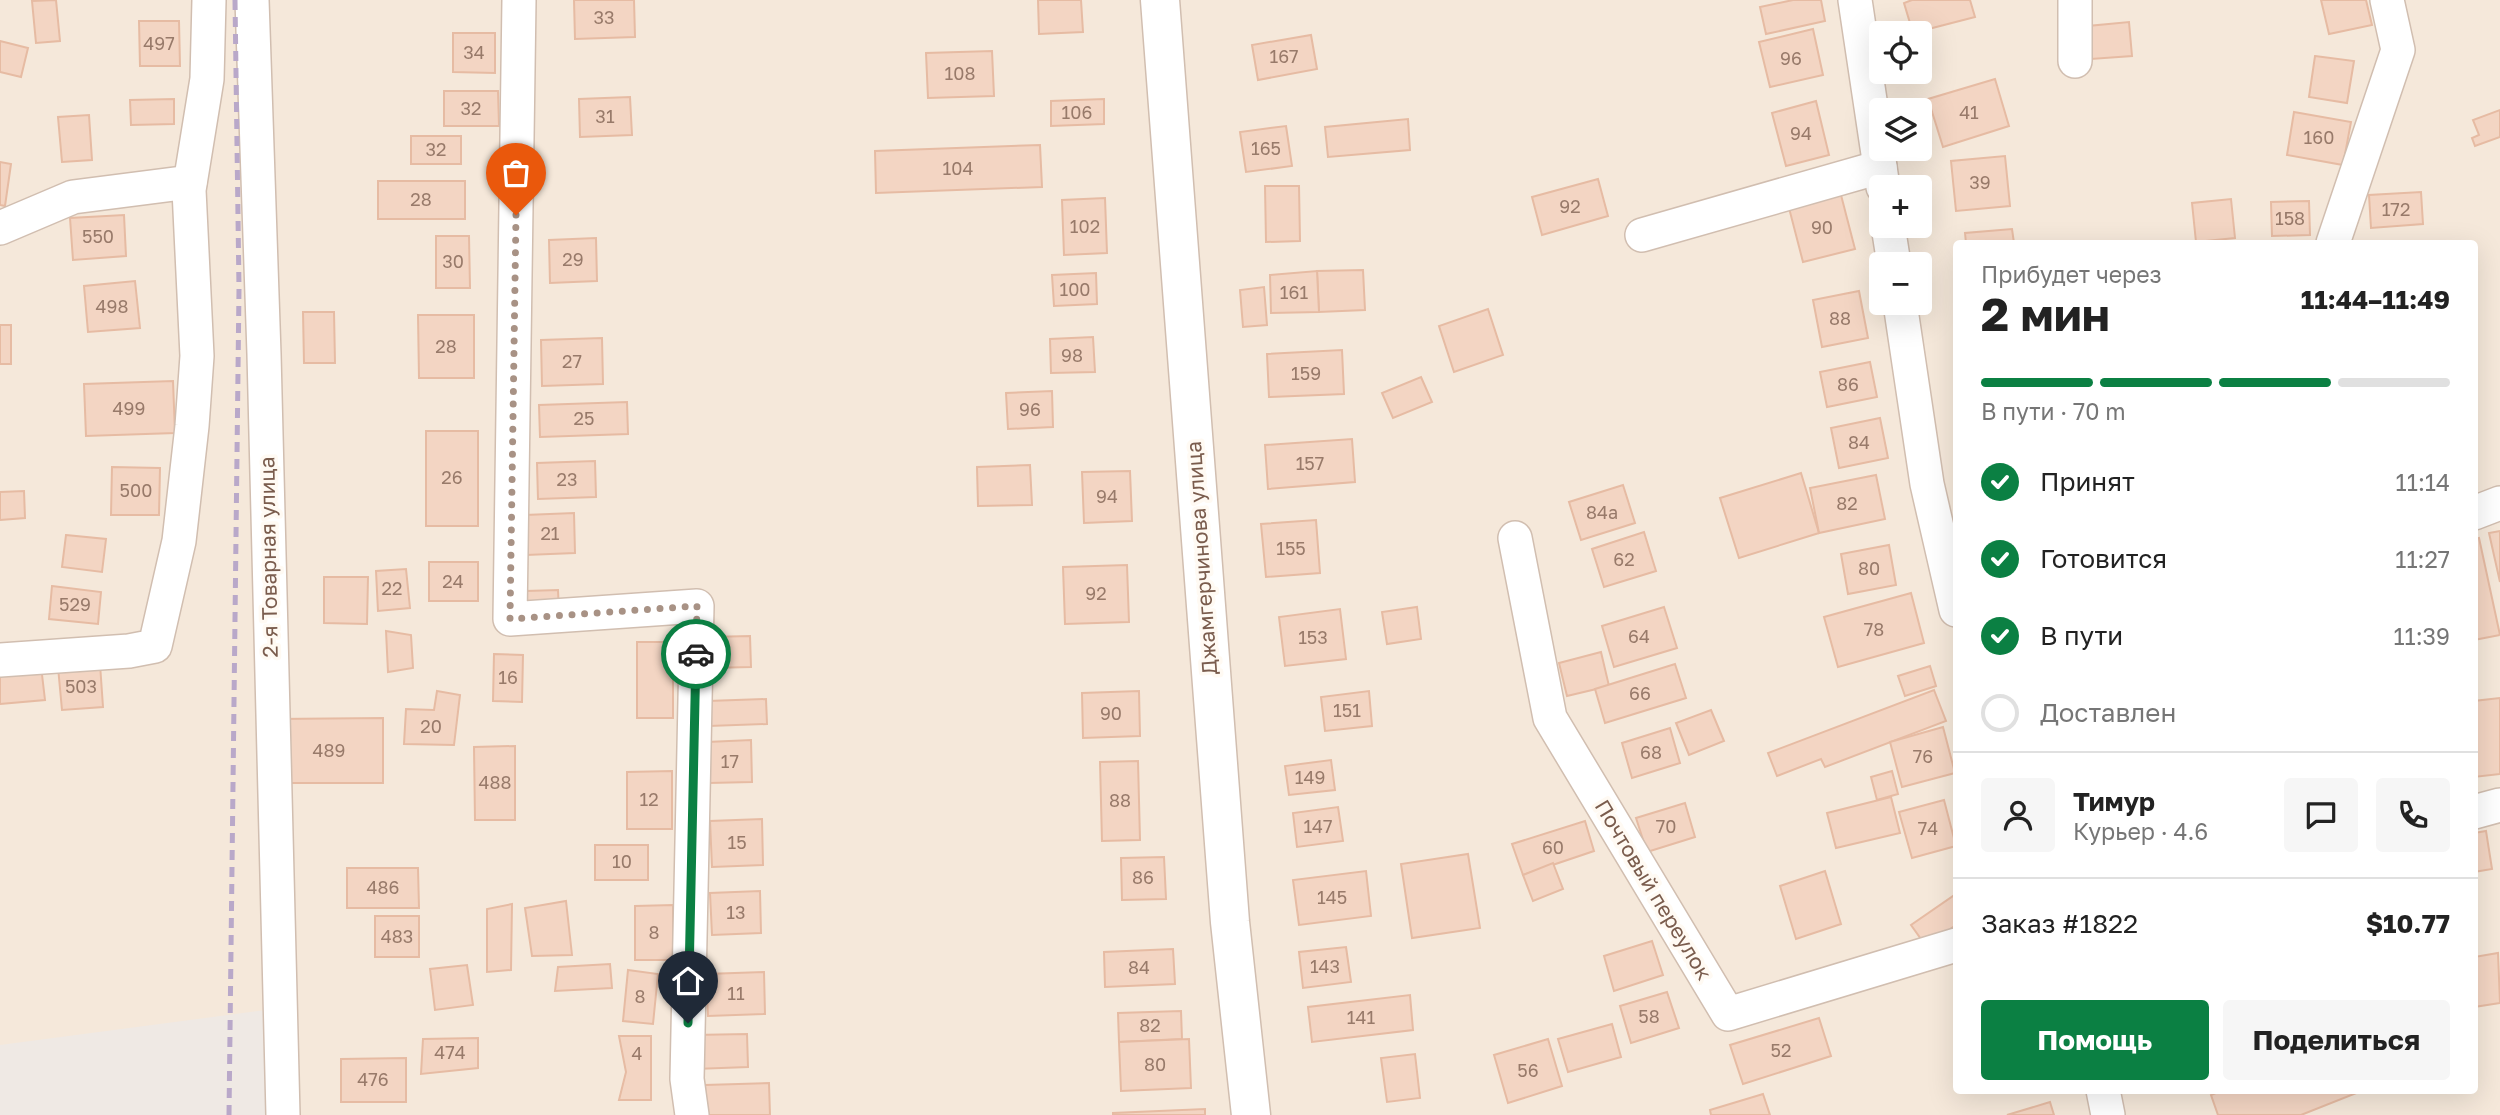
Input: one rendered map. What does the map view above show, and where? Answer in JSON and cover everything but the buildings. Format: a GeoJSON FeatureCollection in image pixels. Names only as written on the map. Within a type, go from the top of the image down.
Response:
{"type":"FeatureCollection","features":[{"type":"Feature","properties":{"kind":"street"},"geometry":{"type":"LineString","coordinates":[[0,660],[129,651],[156,646],[179,541],[192,426],[197,356],[189,190],[207,79],[209,0]]}},
{"type":"Feature","properties":{"kind":"street","name":"2-я Товарная улица"},"geometry":{"type":"LineString","coordinates":[[252,0],[264,354],[283,1115]]}},
{"type":"Feature","properties":{"kind":"street"},"geometry":{"type":"LineString","coordinates":[[519,0],[510,619],[697,606],[687,1079],[692,1115]]}},
{"type":"Feature","properties":{"kind":"street","name":"Джамгерчинова улица"},"geometry":{"type":"LineString","coordinates":[[1160,0],[1230,922],[1251,1115]]}},
{"type":"Feature","properties":{"kind":"street"},"geometry":{"type":"LineString","coordinates":[[1855,0],[1881,175]]}},
{"type":"Feature","properties":{"kind":"street"},"geometry":{"type":"LineString","coordinates":[[2075,0],[2075,61]]}},
{"type":"Feature","properties":{"kind":"street"},"geometry":{"type":"LineString","coordinates":[[2334,240],[2398,50],[2387,0]]}},
{"type":"Feature","properties":{"kind":"street"},"geometry":{"type":"LineString","coordinates":[[1642,235],[1869,180]]}},
{"type":"Feature","properties":{"kind":"street"},"geometry":{"type":"LineString","coordinates":[[0,228],[73,197],[190,182]]}},
{"type":"Feature","properties":{"kind":"street"},"geometry":{"type":"LineString","coordinates":[[1902,315],[1927,484],[1953,597]]}},
{"type":"Feature","properties":{"kind":"street"},"geometry":{"type":"LineString","coordinates":[[2478,511],[2500,503]]}},
{"type":"Feature","properties":{"kind":"street","name":"Почтовый переулок"},"geometry":{"type":"LineString","coordinates":[[1515,538],[1550,718],[1728,1014],[1953,945]]}},
{"type":"Feature","properties":{"kind":"street"},"geometry":{"type":"LineString","coordinates":[[2478,811],[2500,805]]}},
{"type":"Feature","properties":{"kind":"street"},"geometry":{"type":"LineString","coordinates":[[2104,1094],[2108,1115]]}},
{"type":"Feature","properties":{"kind":"shaded area"},"geometry":{"type":"Polygon","coordinates":[[[0,0],[2500,0],[2500,1115],[0,1115],[0,0]]]}},
{"type":"Feature","properties":{"kind":"shaded area"},"geometry":{"type":"Polygon","coordinates":[[[266,1010],[267,1115],[0,1115],[0,1045],[266,1010]]]}},
{"type":"Feature","properties":{"kind":"railway"},"geometry":{"type":"LineString","coordinates":[[229,1115],[239,289],[235,0]]}},
{"type":"Feature","properties":{"kind":"way so far"},"geometry":{"type":"LineString","coordinates":[[516,215],[510,619],[697,606],[696,654]]}},
{"type":"Feature","properties":{"kind":"route"},"geometry":{"type":"LineString","coordinates":[[688,1023],[696,654]]}}]}
